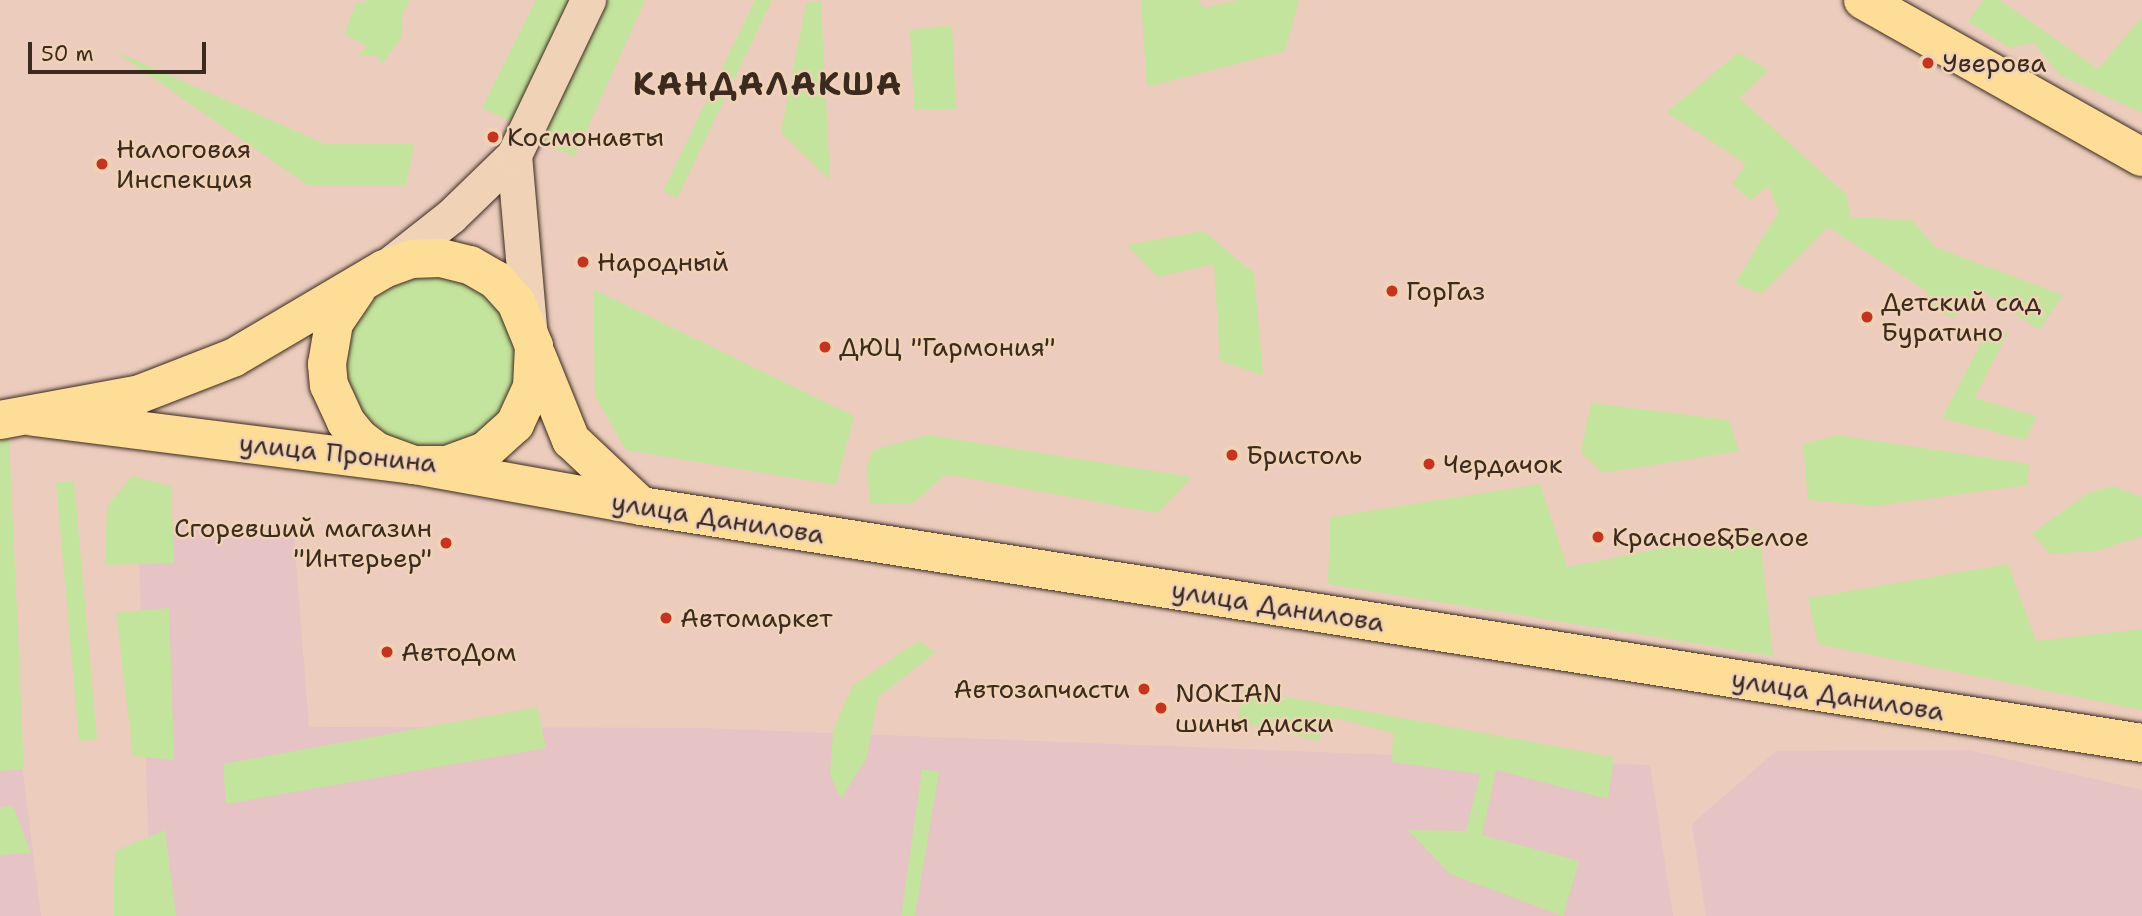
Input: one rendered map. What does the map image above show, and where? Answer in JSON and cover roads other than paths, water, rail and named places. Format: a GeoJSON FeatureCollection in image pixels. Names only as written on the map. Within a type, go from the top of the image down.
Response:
{"type":"FeatureCollection","features":[{"type":"Feature","properties":{"kind":"main road"},"geometry":{"type":"LineString","coordinates":[[1863,0],[2142,157]]}},
{"type":"Feature","properties":{"kind":"main road","name":"улица Пронина"},"geometry":{"type":"LineString","coordinates":[[432,258],[470,265],[496,280],[516,302],[532,337],[535,366],[526,406],[501,439],[467,460],[414,465],[16,419],[140,394],[233,358],[370,279],[432,258]]}},
{"type":"Feature","properties":{"kind":"main road"},"geometry":{"type":"LineString","coordinates":[[370,279],[334,323],[328,343],[329,385],[341,414],[359,438],[376,451],[414,465]]}},
{"type":"Feature","properties":{"kind":"main road"},"geometry":{"type":"LineString","coordinates":[[532,337],[571,440],[641,506]]}},
{"type":"Feature","properties":{"kind":"main road","name":"улица Данилова"},"geometry":{"type":"LineString","coordinates":[[414,465],[641,506],[2142,743]]}},
{"type":"Feature","properties":{"kind":"street"},"geometry":{"type":"LineString","coordinates":[[370,279],[451,216],[514,155],[588,0]]}},
{"type":"Feature","properties":{"kind":"street"},"geometry":{"type":"LineString","coordinates":[[514,155],[532,337]]}},
{"type":"Feature","properties":{"kind":"place","name":"Уверова"},"geometry":{"type":"Point","coordinates":[1928,63]}},
{"type":"Feature","properties":{"kind":"place","name":"Космонавты"},"geometry":{"type":"Point","coordinates":[493,137]}},
{"type":"Feature","properties":{"kind":"place","name":"Налоговая Инспекция"},"geometry":{"type":"Point","coordinates":[102,164]}},
{"type":"Feature","properties":{"kind":"place","name":"Народный"},"geometry":{"type":"Point","coordinates":[583,262]}},
{"type":"Feature","properties":{"kind":"place","name":"ГорГаз"},"geometry":{"type":"Point","coordinates":[1392,291]}},
{"type":"Feature","properties":{"kind":"place","name":"Детский сад Буратино"},"geometry":{"type":"Point","coordinates":[1867,317]}},
{"type":"Feature","properties":{"kind":"place","name":"ДЮЦ \"Гармония\""},"geometry":{"type":"Point","coordinates":[825,347]}},
{"type":"Feature","properties":{"kind":"place","name":"Бристоль"},"geometry":{"type":"Point","coordinates":[1232,455]}},
{"type":"Feature","properties":{"kind":"place","name":"Чердачок"},"geometry":{"type":"Point","coordinates":[1429,464]}},
{"type":"Feature","properties":{"kind":"place","name":"Красное&Белое"},"geometry":{"type":"Point","coordinates":[1598,537]}},
{"type":"Feature","properties":{"kind":"place","name":"Сгоревший магазин \"Интерьер\""},"geometry":{"type":"Point","coordinates":[446,543]}},
{"type":"Feature","properties":{"kind":"place","name":"Автомаркет"},"geometry":{"type":"Point","coordinates":[666,618]}},
{"type":"Feature","properties":{"kind":"place","name":"АвтоДом"},"geometry":{"type":"Point","coordinates":[387,652]}},
{"type":"Feature","properties":{"kind":"place","name":"Автозапчасти"},"geometry":{"type":"Point","coordinates":[1144,689]}},
{"type":"Feature","properties":{"kind":"place","name":"NOKIAN шины диски"},"geometry":{"type":"Point","coordinates":[1161,708]}},
{"type":"Feature","properties":{"kind":"district","name":"КАНДАЛАКША"},"geometry":{"type":"Point","coordinates":[768,84]}}]}
